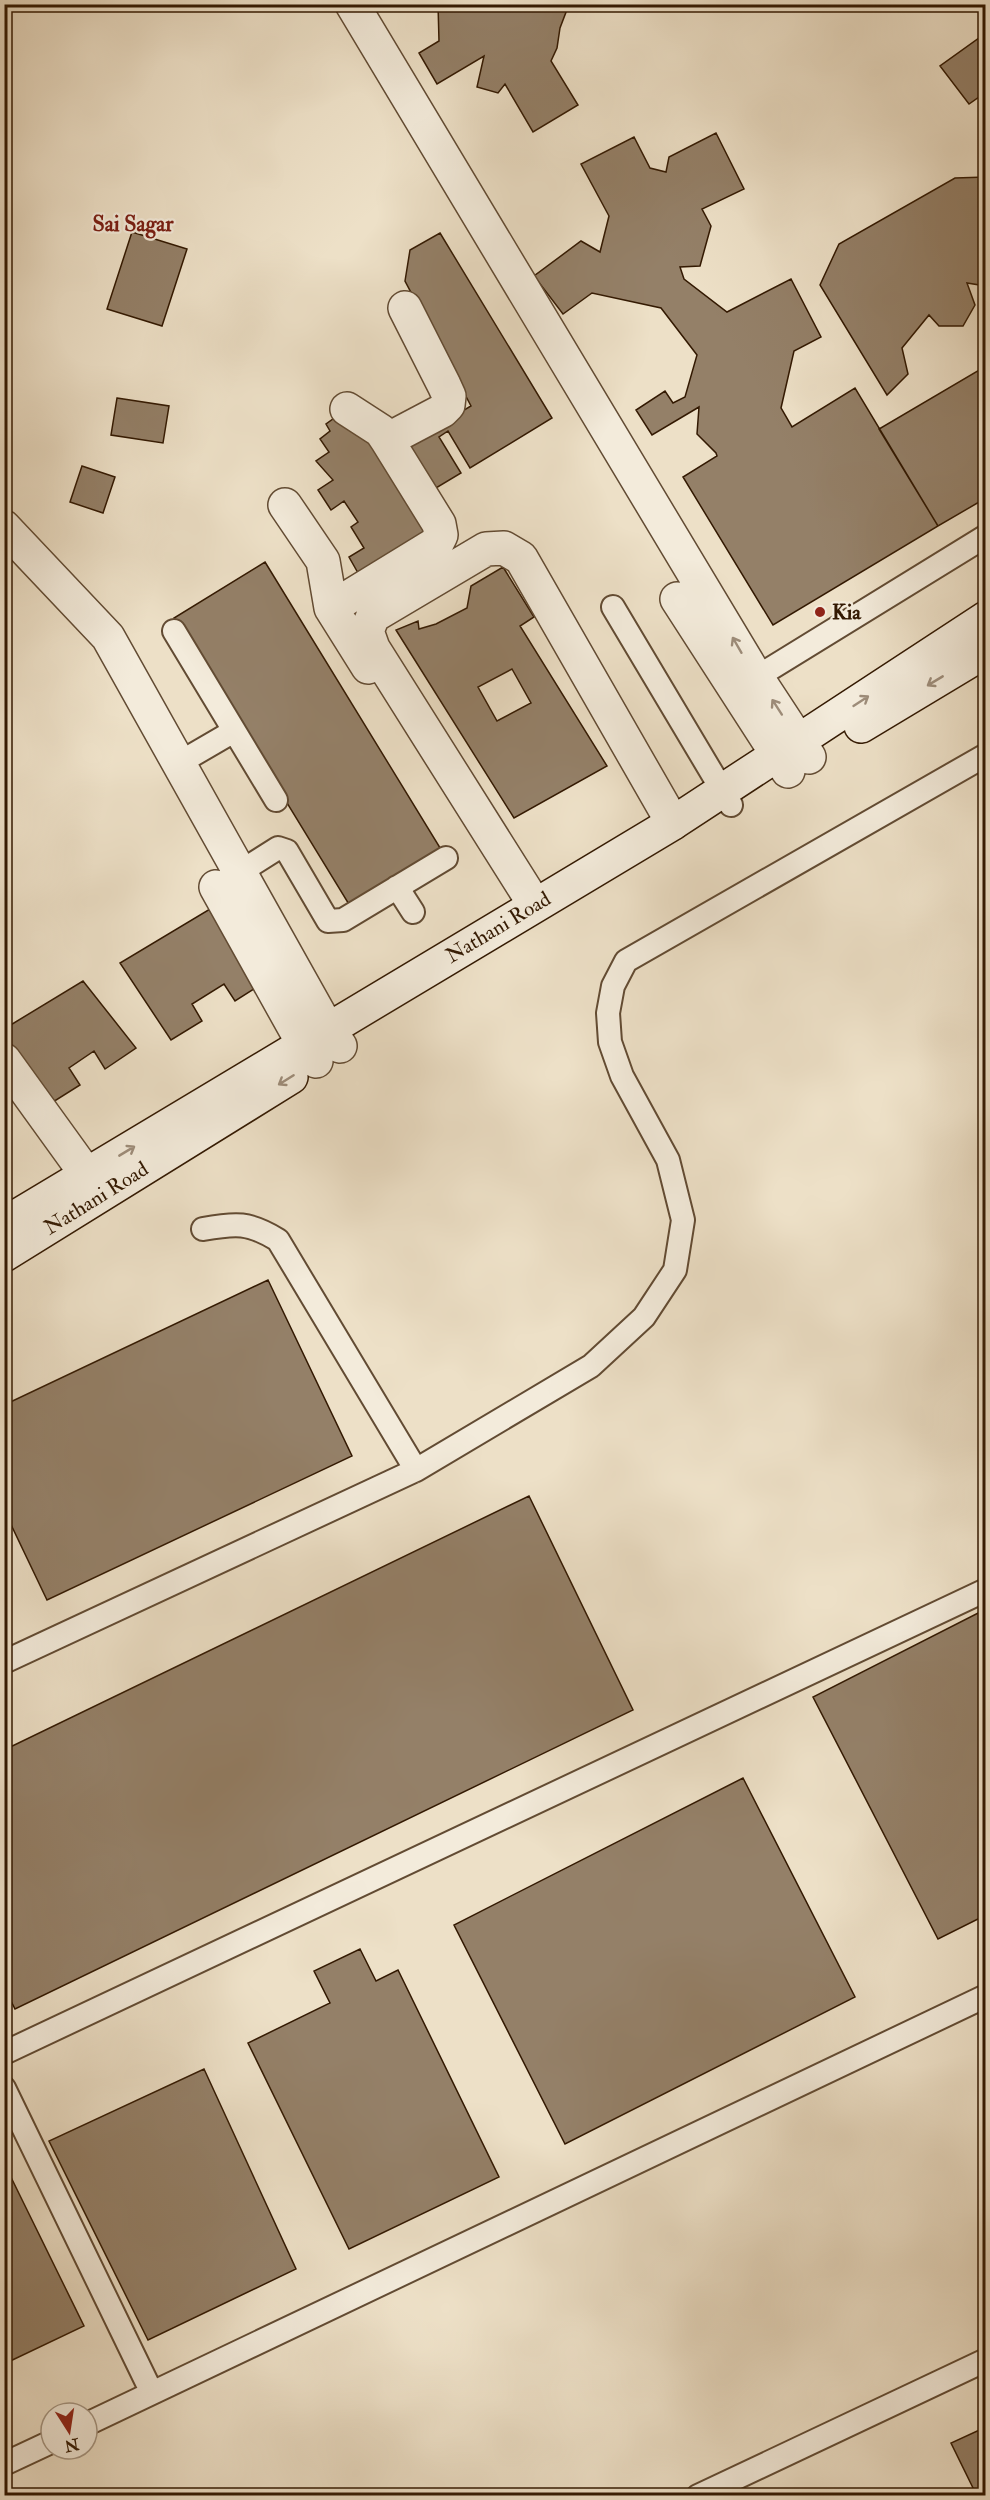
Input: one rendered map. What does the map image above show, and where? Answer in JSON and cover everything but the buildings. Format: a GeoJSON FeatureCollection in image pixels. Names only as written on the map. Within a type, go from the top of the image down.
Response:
{"type":"FeatureCollection","features":[{"type":"Feature","properties":{"kind":"street"},"geometry":{"type":"LineString","coordinates":[[352,4],[757,676],[793,756]]}},
{"type":"Feature","properties":{"kind":"street"},"geometry":{"type":"LineString","coordinates":[[387,440],[442,411],[448,405],[449,396],[405,308]]}},
{"type":"Feature","properties":{"kind":"street"},"geometry":{"type":"LineString","coordinates":[[332,608],[437,543],[441,536],[439,524],[381,431],[347,409]]}},
{"type":"Feature","properties":{"kind":"street"},"geometry":{"type":"LineString","coordinates":[[285,504],[323,561],[332,608],[529,909]]}},
{"type":"Feature","properties":{"kind":"street"},"geometry":{"type":"LineString","coordinates":[[4,527],[108,637],[179,763],[218,886],[322,1045]]}},
{"type":"Feature","properties":{"kind":"street"},"geometry":{"type":"LineString","coordinates":[[529,909],[373,648],[367,631],[373,616],[486,549],[504,548],[521,558],[673,823]]}},
{"type":"Feature","properties":{"kind":"street"},"geometry":{"type":"LineString","coordinates":[[676,599],[793,756]]}},
{"type":"Feature","properties":{"kind":"street","name":"Nathani Road"},"geometry":{"type":"LineString","coordinates":[[4,1224],[79,1189],[322,1045],[727,798],[793,756],[986,618]]}},
{"type":"Feature","properties":{"kind":"street","name":"Nathani Road"},"geometry":{"type":"LineString","coordinates":[[793,756],[986,651]]}},
{"type":"Feature","properties":{"kind":"street","name":"Nathani Road"},"geometry":{"type":"LineString","coordinates":[[322,1045],[529,909],[673,823],[727,798]]}},
{"type":"Feature","properties":{"kind":"street"},"geometry":{"type":"LineString","coordinates":[[4,1060],[79,1189]]}},
{"type":"Feature","properties":{"kind":"street","name":"Nathani Road"},"geometry":{"type":"LineString","coordinates":[[4,1255],[79,1189]]}},
{"type":"Feature","properties":{"kind":"lane"},"geometry":{"type":"LineString","coordinates":[[757,676],[986,536]]}},
{"type":"Feature","properties":{"kind":"lane"},"geometry":{"type":"LineString","coordinates":[[613,607],[727,798]]}},
{"type":"Feature","properties":{"kind":"lane"},"geometry":{"type":"LineString","coordinates":[[174,631],[276,800]]}},
{"type":"Feature","properties":{"kind":"lane"},"geometry":{"type":"LineString","coordinates":[[179,763],[234,730]]}},
{"type":"Feature","properties":{"kind":"lane"},"geometry":{"type":"LineString","coordinates":[[4,1662],[416,1470],[591,1366],[644,1317],[675,1270],[682,1220],[668,1160],[622,1076],[610,1042],[608,1013],[613,986],[626,961],[986,756]]}},
{"type":"Feature","properties":{"kind":"lane"},"geometry":{"type":"LineString","coordinates":[[218,886],[278,848],[287,851],[328,921],[343,920],[446,858]]}},
{"type":"Feature","properties":{"kind":"lane"},"geometry":{"type":"LineString","coordinates":[[397,887],[413,912]]}},
{"type":"Feature","properties":{"kind":"lane"},"geometry":{"type":"LineString","coordinates":[[204,1229],[236,1223],[259,1228],[278,1240],[416,1470]]}},
{"type":"Feature","properties":{"kind":"lane"},"geometry":{"type":"LineString","coordinates":[[4,2053],[986,1590]]}},
{"type":"Feature","properties":{"kind":"lane"},"geometry":{"type":"LineString","coordinates":[[99,2418],[986,1996]]}},
{"type":"Feature","properties":{"kind":"lane"},"geometry":{"type":"LineString","coordinates":[[4,2088],[152,2394]]}},
{"type":"Feature","properties":{"kind":"lane"},"geometry":{"type":"LineString","coordinates":[[698,2496],[986,2360]]}},
{"type":"Feature","properties":{"kind":"lane"},"geometry":{"type":"LineString","coordinates":[[4,2464],[39,2448]]}},
{"type":"Feature","properties":{"kind":"place","name":"Kia"},"geometry":{"type":"Point","coordinates":[820,612]}},
{"type":"Feature","properties":{"kind":"district","name":"Sai Sagar"},"geometry":{"type":"Point","coordinates":[133,223]}}]}
